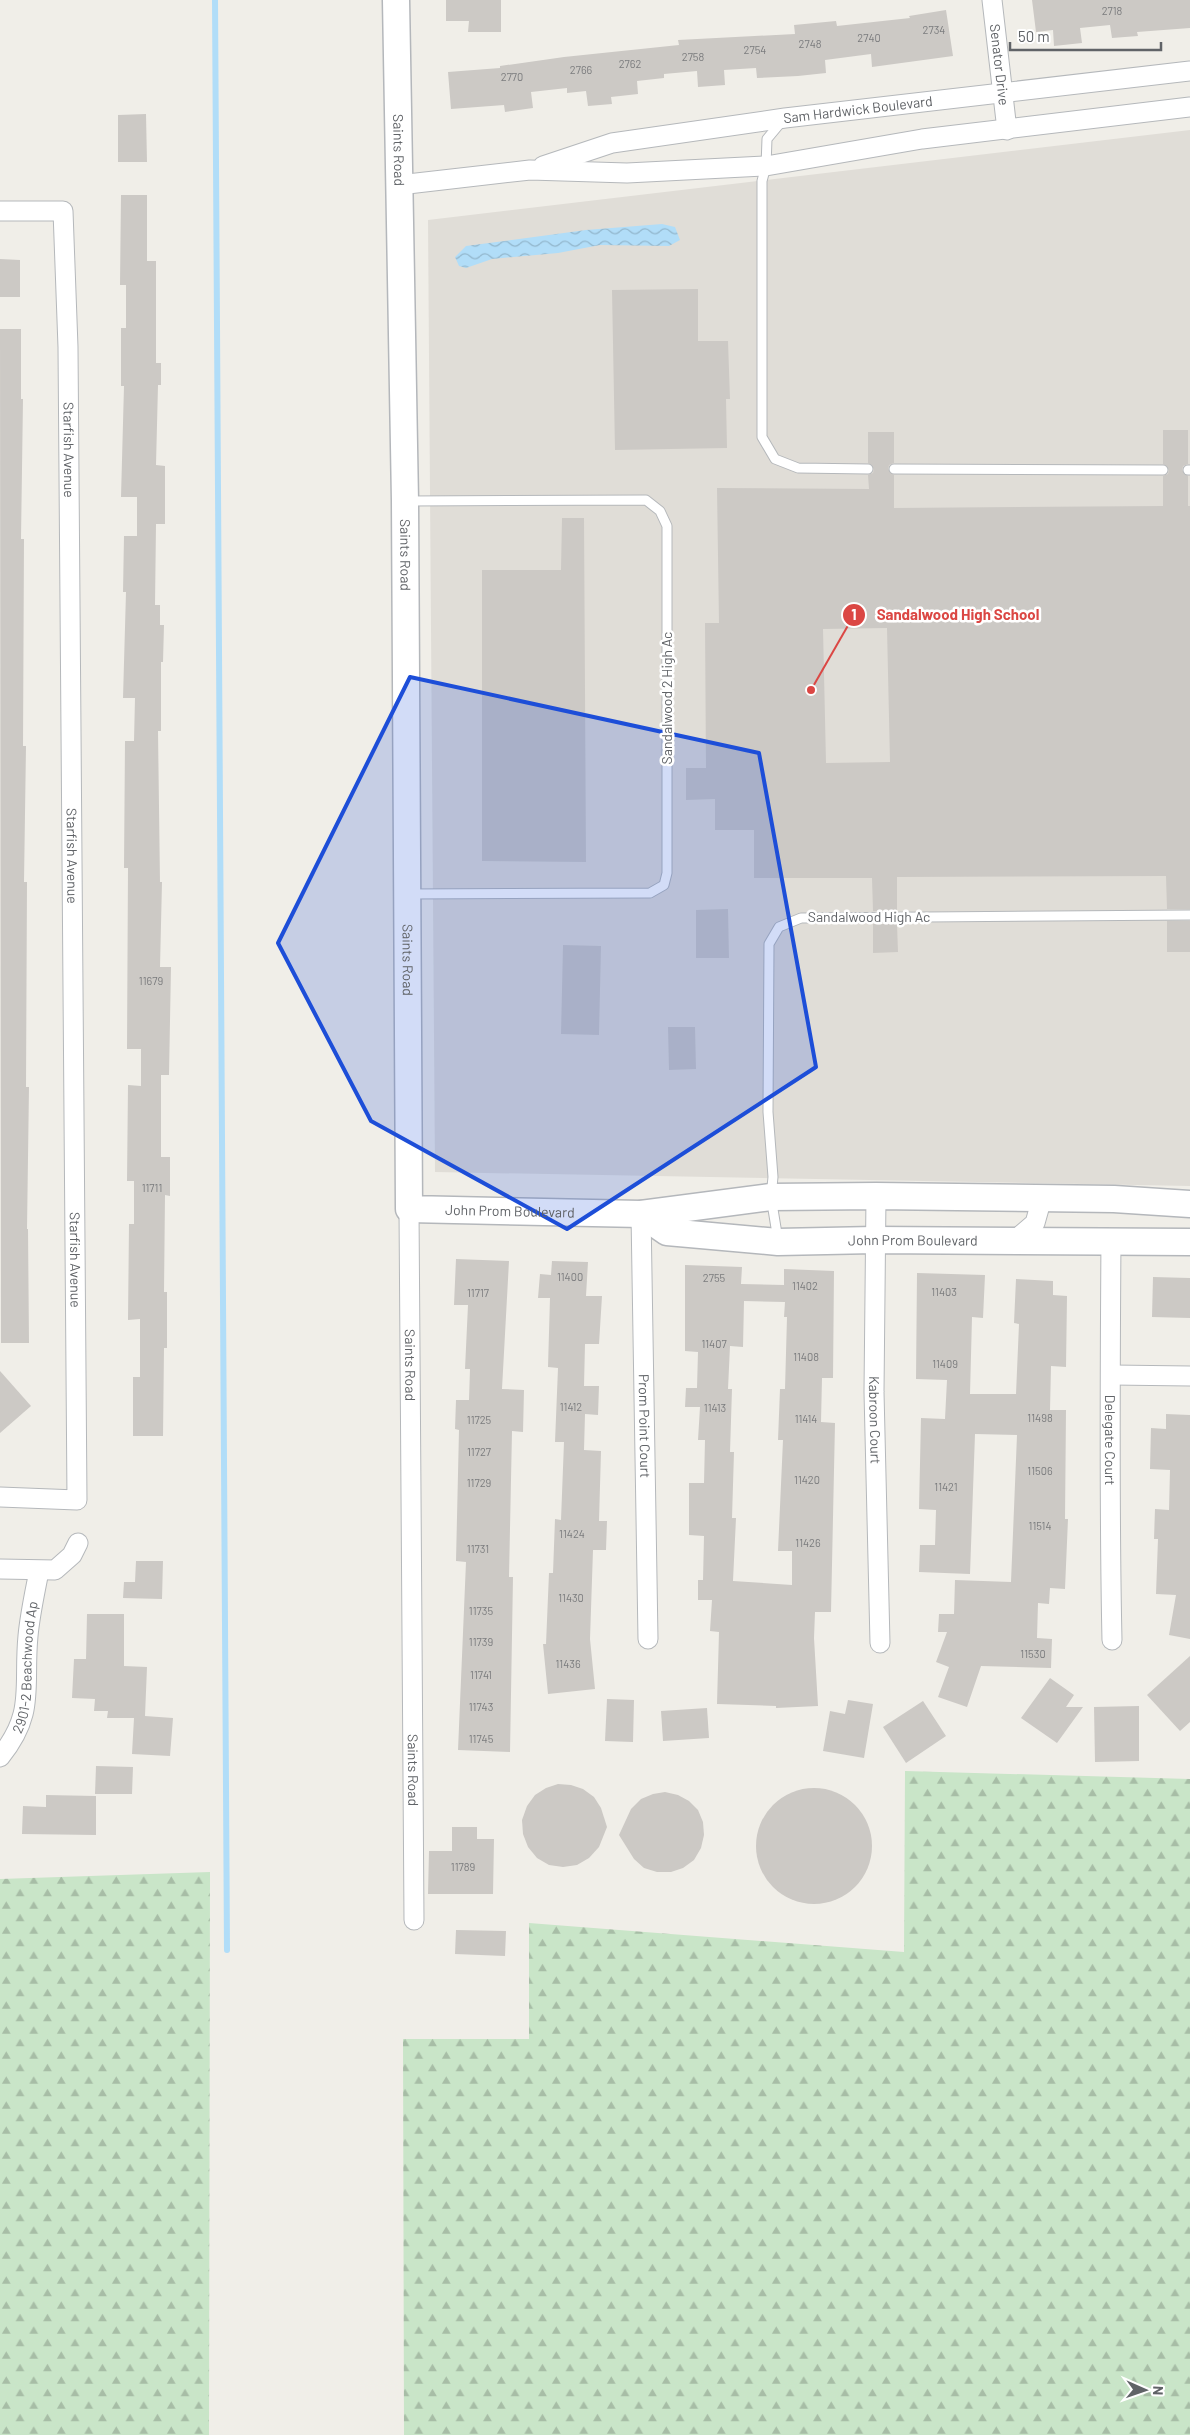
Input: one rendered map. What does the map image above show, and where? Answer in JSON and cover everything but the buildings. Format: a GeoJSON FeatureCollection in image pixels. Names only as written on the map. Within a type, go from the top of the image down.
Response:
{"type":"FeatureCollection","features":[{"type":"Feature","properties":{"kind":"street","name":"Saints Road"},"geometry":{"type":"LineString","coordinates":[[396,0],[405,502],[414,1920]]}},
{"type":"Feature","properties":{"kind":"street","name":"Senator Drive"},"geometry":{"type":"LineString","coordinates":[[992,0],[1006,130]]}},
{"type":"Feature","properties":{"kind":"street","name":"Sam Hardwick Boulevard"},"geometry":{"type":"LineString","coordinates":[[530,170],[612,143],[785,118],[1190,70]]}},
{"type":"Feature","properties":{"kind":"street","name":"Sam Hardwick Boulevard"},"geometry":{"type":"LineString","coordinates":[[399,185],[530,170],[626,173],[766,166],[922,139],[1190,108]]}},
{"type":"Feature","properties":{"kind":"street","name":"Starfish Avenue"},"geometry":{"type":"LineString","coordinates":[[0,211],[63,211],[68,357],[77,1500],[0,1497]]}},
{"type":"Feature","properties":{"kind":"street","name":"John Prom Boulevard"},"geometry":{"type":"LineString","coordinates":[[409,1209],[641,1214],[772,1197],[876,1196],[1114,1199],[1190,1204]]}},
{"type":"Feature","properties":{"kind":"street","name":"Kabroon Court"},"geometry":{"type":"LineString","coordinates":[[876,1196],[874,1240],[874,1392],[880,1643]]}},
{"type":"Feature","properties":{"kind":"street"},"geometry":{"type":"LineString","coordinates":[[1014,1241],[1035,1223],[1042,1198]]}},
{"type":"Feature","properties":{"kind":"street","name":"John Prom Boulevard"},"geometry":{"type":"LineString","coordinates":[[641,1214],[667,1232],[778,1242],[874,1240],[1190,1242]]}},
{"type":"Feature","properties":{"kind":"street","name":"Prom Point Court"},"geometry":{"type":"LineString","coordinates":[[641,1214],[648,1638]]}},
{"type":"Feature","properties":{"kind":"street","name":"Delegate Court"},"geometry":{"type":"LineString","coordinates":[[1111,1240],[1112,1375],[1109,1516],[1112,1640]]}},
{"type":"Feature","properties":{"kind":"street"},"geometry":{"type":"LineString","coordinates":[[1112,1375],[1190,1376]]}},
{"type":"Feature","properties":{"kind":"street"},"geometry":{"type":"LineString","coordinates":[[0,1569],[55,1570],[72,1555],[78,1543]]}},
{"type":"Feature","properties":{"kind":"street","name":"2901-2 Beachwood Ap"},"geometry":{"type":"LineString","coordinates":[[0,1757],[21,1728],[24,1713],[28,1636],[39,1571]]}},
{"type":"Feature","properties":{"kind":"lane"},"geometry":{"type":"LineString","coordinates":[[785,118],[767,140],[766,166],[762,180],[762,437],[774,459],[798,468],[868,469]]}},
{"type":"Feature","properties":{"kind":"lane"},"geometry":{"type":"LineString","coordinates":[[894,469],[1163,470]]}},
{"type":"Feature","properties":{"kind":"lane","name":"Sandalwood 2 High Ac"},"geometry":{"type":"LineString","coordinates":[[405,502],[646,500],[660,511],[667,526],[667,873],[664,885],[650,893],[406,894]]}},
{"type":"Feature","properties":{"kind":"lane","name":"Sandalwood High Ac"},"geometry":{"type":"LineString","coordinates":[[778,1242],[772,1197],[768,1112],[769,944],[779,927],[801,918],[1190,915]]}},
{"type":"Feature","properties":{"kind":"highlighted area"},"geometry":{"type":"Polygon","coordinates":[[[410,677],[759,753],[816,1067],[567,1229],[371,1121],[278,943],[410,677]]]}},
{"type":"Feature","properties":{"kind":"shaded area"},"geometry":{"type":"Polygon","coordinates":[[[1190,130],[1190,1186],[435,1172],[428,220],[1190,130]]]}},
{"type":"Feature","properties":{"kind":"green space"},"geometry":{"type":"Polygon","coordinates":[[[905,1771],[1190,1779],[1190,2435],[404,2435],[403,2039],[529,2039],[529,1923],[904,1952],[905,1771]]]}},
{"type":"Feature","properties":{"kind":"green space"},"geometry":{"type":"Polygon","coordinates":[[[210,1872],[209,2435],[0,2435],[0,1879],[210,1872]]]}},
{"type":"Feature","properties":{"kind":"water"},"geometry":{"type":"Polygon","coordinates":[[[662,224],[675,227],[680,240],[669,246],[600,245],[558,253],[492,259],[466,268],[459,266],[455,257],[466,246],[586,230],[662,224]]]}},
{"type":"Feature","properties":{"kind":"waterway"},"geometry":{"type":"LineString","coordinates":[[215,0],[227,1950]]}},
{"type":"Feature","properties":{"kind":"place","name":"Sandalwood High School"},"geometry":{"type":"Point","coordinates":[811,690]}}]}
